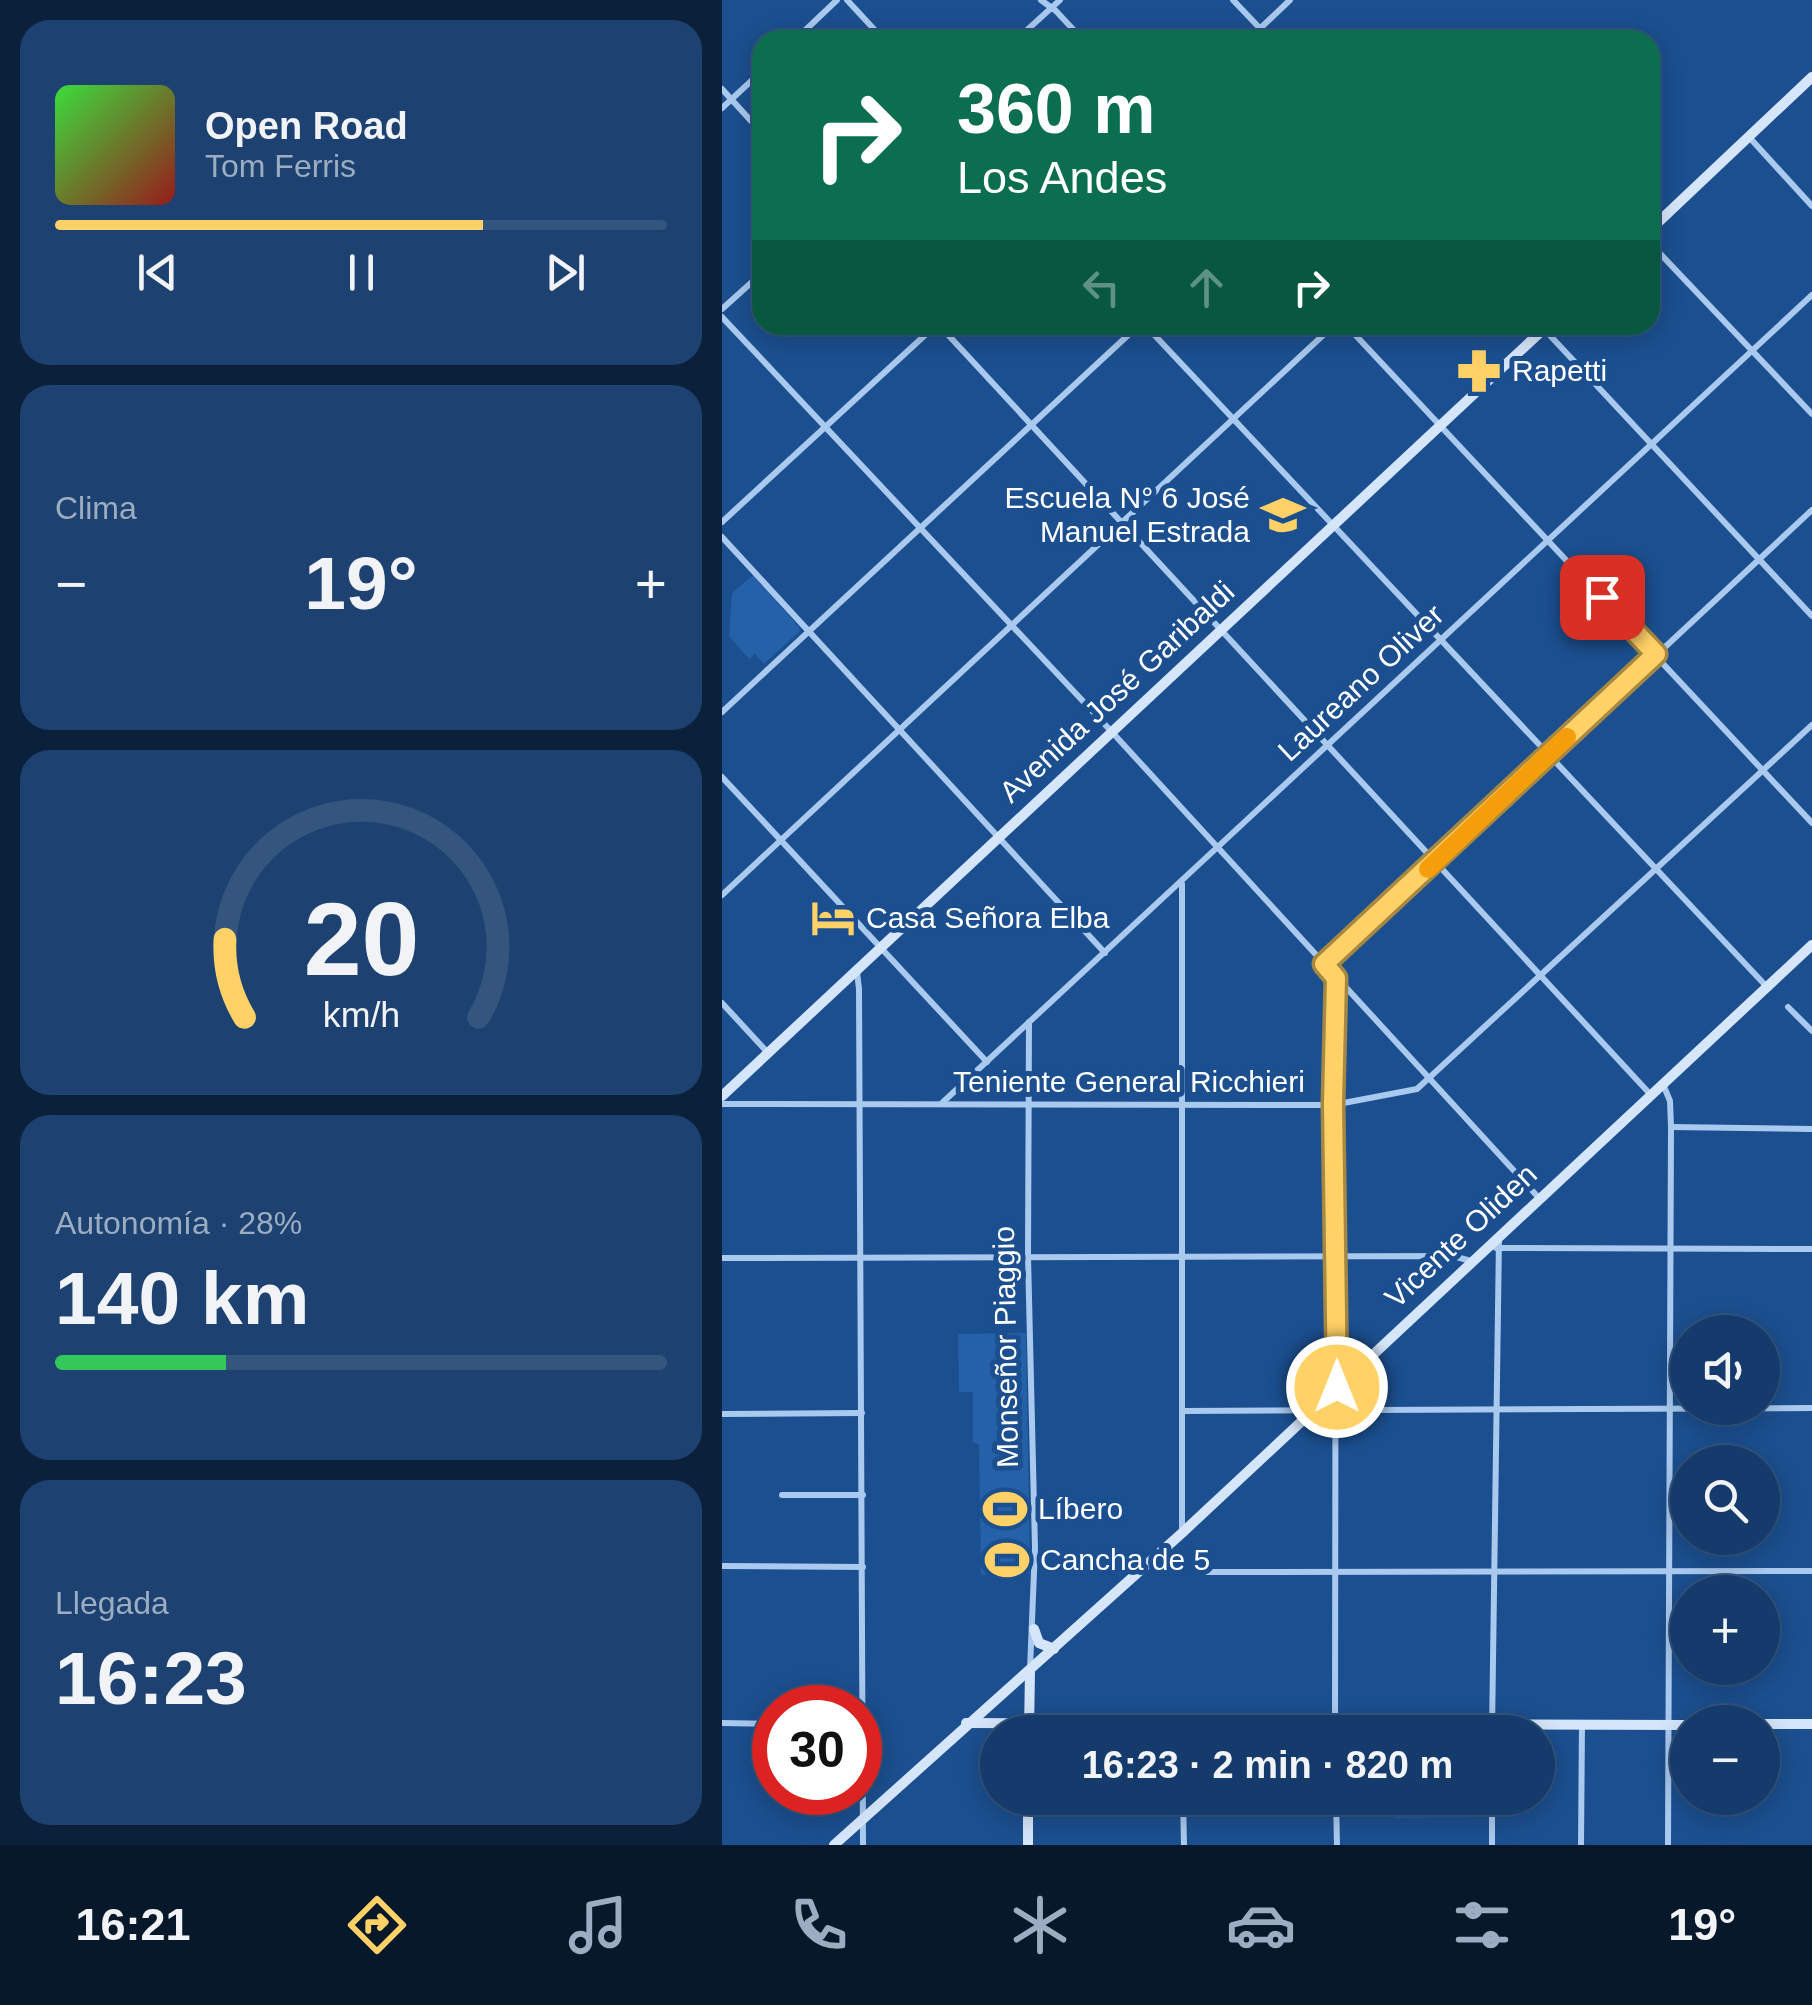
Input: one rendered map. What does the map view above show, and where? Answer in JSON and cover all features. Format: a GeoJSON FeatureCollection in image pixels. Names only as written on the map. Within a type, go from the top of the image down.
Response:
{"type":"FeatureCollection","features":[{"type":"Feature","properties":{"kind":"street"},"geometry":{"type":"LineString","coordinates":[[806,30],[837,0]]}},
{"type":"Feature","properties":{"kind":"street"},"geometry":{"type":"LineString","coordinates":[[846,0],[874,30]]}},
{"type":"Feature","properties":{"kind":"street"},"geometry":{"type":"LineString","coordinates":[[1041,0],[1073,30]]}},
{"type":"Feature","properties":{"kind":"street"},"geometry":{"type":"LineString","coordinates":[[1027,30],[1060,0]]}},
{"type":"Feature","properties":{"kind":"street"},"geometry":{"type":"LineString","coordinates":[[1233,0],[1260,28],[1290,0]]}},
{"type":"Feature","properties":{"kind":"street"},"geometry":{"type":"LineString","coordinates":[[1660,220],[1812,78]]}},
{"type":"Feature","properties":{"kind":"street"},"geometry":{"type":"LineString","coordinates":[[722,108],[752,81]]}},
{"type":"Feature","properties":{"kind":"street"},"geometry":{"type":"LineString","coordinates":[[722,89],[752,121]]}},
{"type":"Feature","properties":{"kind":"street"},"geometry":{"type":"LineString","coordinates":[[1748,136],[1812,206]]}},
{"type":"Feature","properties":{"kind":"street"},"geometry":{"type":"LineString","coordinates":[[1660,253],[1812,414]]}},
{"type":"Feature","properties":{"kind":"street"},"geometry":{"type":"LineString","coordinates":[[722,309],[752,282]]}},
{"type":"Feature","properties":{"kind":"street","name":"Laureano Oliver"},"geometry":{"type":"LineString","coordinates":[[942,1104],[1812,294]]}},
{"type":"Feature","properties":{"kind":"street"},"geometry":{"type":"LineString","coordinates":[[722,317],[1111,731],[1538,1198]]}},
{"type":"Feature","properties":{"kind":"street"},"geometry":{"type":"LineString","coordinates":[[722,522],[927,335]]}},
{"type":"Feature","properties":{"kind":"street"},"geometry":{"type":"LineString","coordinates":[[947,335],[1650,1094]]}},
{"type":"Feature","properties":{"kind":"street"},"geometry":{"type":"LineString","coordinates":[[722,712],[1131,335]]}},
{"type":"Feature","properties":{"kind":"street"},"geometry":{"type":"LineString","coordinates":[[1152,335],[1767,987]]}},
{"type":"Feature","properties":{"kind":"street"},"geometry":{"type":"LineString","coordinates":[[722,895],[1323,335]]}},
{"type":"Feature","properties":{"kind":"street"},"geometry":{"type":"LineString","coordinates":[[1355,335],[1812,823]]}},
{"type":"Feature","properties":{"kind":"street","name":"Avenida José Garibaldi"},"geometry":{"type":"LineString","coordinates":[[722,1096],[1534,335]]}},
{"type":"Feature","properties":{"kind":"street"},"geometry":{"type":"LineString","coordinates":[[1552,335],[1812,616]]}},
{"type":"Feature","properties":{"kind":"street"},"geometry":{"type":"LineString","coordinates":[[1324,964],[1812,510]]}},
{"type":"Feature","properties":{"kind":"street"},"geometry":{"type":"LineString","coordinates":[[722,537],[1106,952]]}},
{"type":"Feature","properties":{"kind":"street","name":"Teniente General Ricchieri"},"geometry":{"type":"LineString","coordinates":[[722,1104],[1333,1104],[1417,1089],[1812,724]]}},
{"type":"Feature","properties":{"kind":"street"},"geometry":{"type":"LineString","coordinates":[[722,777],[987,1062]]}},
{"type":"Feature","properties":{"kind":"street"},"geometry":{"type":"LineString","coordinates":[[1182,882],[1182,1533]]}},
{"type":"Feature","properties":{"kind":"street","name":"Vicente Oliden"},"geometry":{"type":"LineString","coordinates":[[834,1845],[1182,1533],[1812,945]]}},
{"type":"Feature","properties":{"kind":"street"},"geometry":{"type":"LineString","coordinates":[[856,970],[860,989],[861,1685]]}},
{"type":"Feature","properties":{"kind":"street"},"geometry":{"type":"LineString","coordinates":[[1334,1715],[1336,978]]}},
{"type":"Feature","properties":{"kind":"street"},"geometry":{"type":"LineString","coordinates":[[722,1003],[769,1054]]}},
{"type":"Feature","properties":{"kind":"street"},"geometry":{"type":"LineString","coordinates":[[1788,1007],[1812,1031]]}},
{"type":"Feature","properties":{"kind":"street","name":"Monseñor Piaggio"},"geometry":{"type":"LineString","coordinates":[[1029,1020],[1028,1256],[1034,1444],[1034,1629],[1029,1715]]}},
{"type":"Feature","properties":{"kind":"street"},"geometry":{"type":"LineString","coordinates":[[1663,1084],[1670,1101],[1671,1127],[1671,1315]]}},
{"type":"Feature","properties":{"kind":"street"},"geometry":{"type":"LineString","coordinates":[[1671,1127],[1812,1129]]}},
{"type":"Feature","properties":{"kind":"street"},"geometry":{"type":"LineString","coordinates":[[1492,1715],[1499,1234]]}},
{"type":"Feature","properties":{"kind":"street"},"geometry":{"type":"LineString","coordinates":[[1485,1248],[1812,1248]]}},
{"type":"Feature","properties":{"kind":"street"},"geometry":{"type":"LineString","coordinates":[[722,1258],[1336,1255],[1454,1256],[1471,1260]]}},
{"type":"Feature","properties":{"kind":"street"},"geometry":{"type":"LineString","coordinates":[[1183,1411],[1670,1408]]}},
{"type":"Feature","properties":{"kind":"street"},"geometry":{"type":"LineString","coordinates":[[1780,1408],[1812,1408]]}},
{"type":"Feature","properties":{"kind":"street"},"geometry":{"type":"LineString","coordinates":[[722,1414],[862,1413]]}},
{"type":"Feature","properties":{"kind":"street"},"geometry":{"type":"LineString","coordinates":[[1668,1845],[1671,1425]]}},
{"type":"Feature","properties":{"kind":"street"},"geometry":{"type":"LineString","coordinates":[[782,1494],[862,1494]]}},
{"type":"Feature","properties":{"kind":"street"},"geometry":{"type":"LineString","coordinates":[[722,1566],[863,1567]]}},
{"type":"Feature","properties":{"kind":"street"},"geometry":{"type":"LineString","coordinates":[[1206,1572],[1812,1571]]}},
{"type":"Feature","properties":{"kind":"street"},"geometry":{"type":"LineString","coordinates":[[1034,1629],[1040,1642],[1054,1649]]}},
{"type":"Feature","properties":{"kind":"street"},"geometry":{"type":"LineString","coordinates":[[722,1723],[752,1724]]}},
{"type":"Feature","properties":{"kind":"street"},"geometry":{"type":"LineString","coordinates":[[966,1724],[980,1725]]}},
{"type":"Feature","properties":{"kind":"street"},"geometry":{"type":"LineString","coordinates":[[1581,1845],[1582,1724]]}},
{"type":"Feature","properties":{"kind":"street"},"geometry":{"type":"LineString","coordinates":[[1555,1725],[1669,1724]]}},
{"type":"Feature","properties":{"kind":"street"},"geometry":{"type":"LineString","coordinates":[[1780,1724],[1812,1724]]}},
{"type":"Feature","properties":{"kind":"street"},"geometry":{"type":"LineString","coordinates":[[862,1815],[863,1845]]}},
{"type":"Feature","properties":{"kind":"street"},"geometry":{"type":"LineString","coordinates":[[1028,1815],[1028,1845]]}},
{"type":"Feature","properties":{"kind":"street"},"geometry":{"type":"LineString","coordinates":[[1183,1815],[1184,1845]]}},
{"type":"Feature","properties":{"kind":"street"},"geometry":{"type":"LineString","coordinates":[[1336,1815],[1337,1845]]}},
{"type":"Feature","properties":{"kind":"street"},"geometry":{"type":"LineString","coordinates":[[1492,1815],[1492,1845]]}},
{"type":"Feature","properties":{"kind":"shaded area"},"geometry":{"type":"Polygon","coordinates":[[[753,575],[800,631],[764,664],[755,654],[749,659],[729,636],[732,593],[753,575]]]}},
{"type":"Feature","properties":{"kind":"shaded area","name":"Líbero"},"geometry":{"type":"Polygon","coordinates":[[[1026,1333],[1030,1574],[981,1575],[979,1444],[973,1443],[973,1392],[959,1392],[958,1334],[1026,1333]]]}},
{"type":"Feature","properties":{"kind":"shaded area"},"geometry":{"type":"Polygon","coordinates":[[[1394,1815],[1484,1815],[1484,1817],[1394,1815]]]}},
{"type":"Feature","properties":{"kind":"slow traffic"},"geometry":{"type":"LineString","coordinates":[[1428,869],[1567,737]]}},
{"type":"Feature","properties":{"kind":"place","name":"Rapetti"},"geometry":{"type":"Point","coordinates":[1479,371]}},
{"type":"Feature","properties":{"kind":"place","name":"Escuela N° 6 José Manuel Estrada"},"geometry":{"type":"Point","coordinates":[1283,515]}},
{"type":"Feature","properties":{"kind":"place","name":"Casa Señora Elba"},"geometry":{"type":"Point","coordinates":[833,918]}},
{"type":"Feature","properties":{"kind":"place","name":"Líbero"},"geometry":{"type":"Point","coordinates":[1005,1509]}},
{"type":"Feature","properties":{"kind":"place","name":"Cancha de 5"},"geometry":{"type":"Point","coordinates":[1007,1560]}},
{"type":"Feature","properties":{"kind":"route"},"geometry":{"type":"LineString","coordinates":[[1337,1387],[1333,1104],[1336,978],[1324,964],[1656,654],[1602,597]]}}]}
